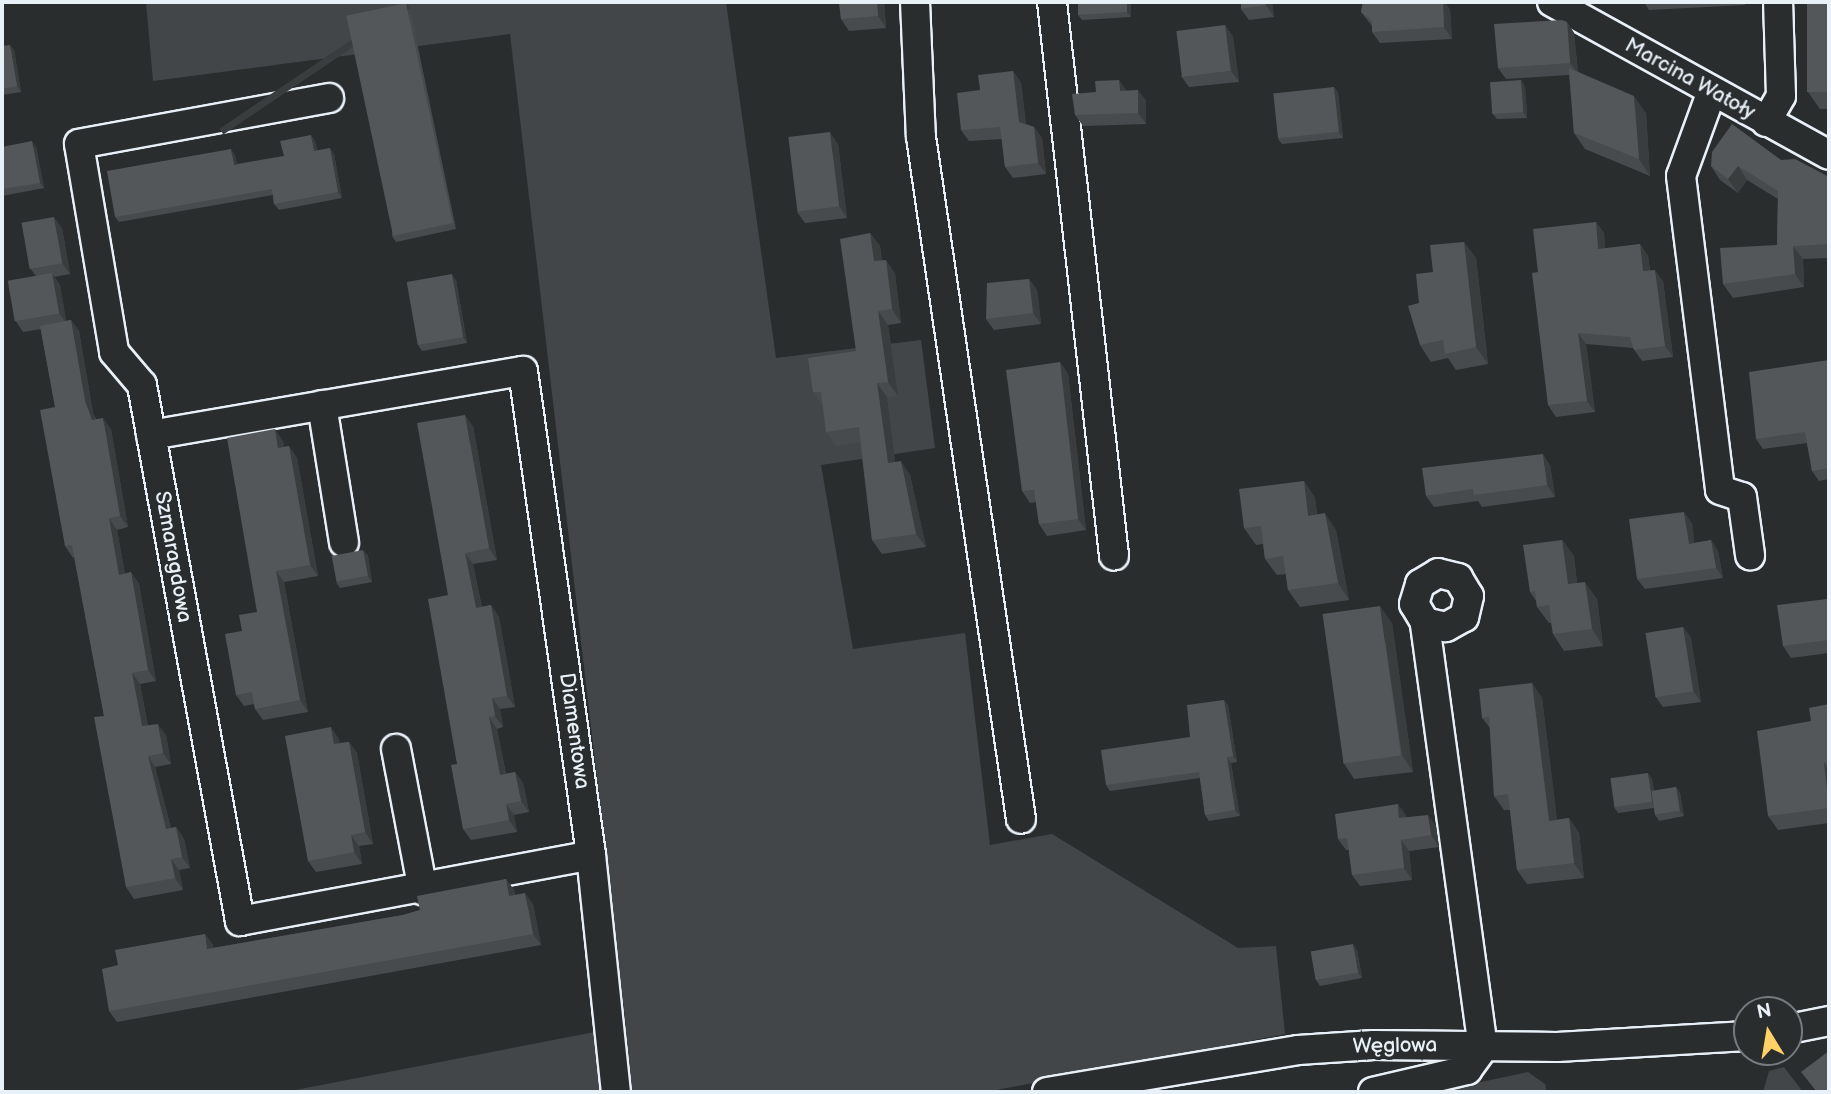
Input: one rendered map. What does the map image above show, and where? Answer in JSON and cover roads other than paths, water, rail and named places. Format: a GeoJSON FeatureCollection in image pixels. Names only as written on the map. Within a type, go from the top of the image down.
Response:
{"type":"FeatureCollection","features":[{"type":"Feature","properties":{"kind":"street"},"geometry":{"type":"LineString","coordinates":[[915,2],[921,137],[1021,819]]}},
{"type":"Feature","properties":{"kind":"street"},"geometry":{"type":"LineString","coordinates":[[1052,2],[1114,556]]}},
{"type":"Feature","properties":{"kind":"street","name":"Marcina Watoły"},"geometry":{"type":"LineString","coordinates":[[1552,2],[1829,155]]}},
{"type":"Feature","properties":{"kind":"street"},"geometry":{"type":"LineString","coordinates":[[1766,122],[1781,96],[1778,2]]}},
{"type":"Feature","properties":{"kind":"street"},"geometry":{"type":"LineString","coordinates":[[1712,91],[1681,176],[1720,489],[1742,497],[1751,555]]}},
{"type":"Feature","properties":{"kind":"street","name":"Szmaragdowa"},"geometry":{"type":"LineString","coordinates":[[329,98],[79,144],[114,352],[142,385],[240,921],[423,890]]}},
{"type":"Feature","properties":{"kind":"street","name":"Diamentowa"},"geometry":{"type":"LineString","coordinates":[[322,405],[523,370],[591,855],[616,1092]]}},
{"type":"Feature","properties":{"kind":"street"},"geometry":{"type":"LineString","coordinates":[[151,435],[322,405],[344,542]]}},
{"type":"Feature","properties":{"kind":"street"},"geometry":{"type":"LineString","coordinates":[[1373,1092],[1467,1070],[1483,1048],[1425,622]]}},
{"type":"Feature","properties":{"kind":"street"},"geometry":{"type":"LineString","coordinates":[[396,749],[423,890],[591,855]]}},
{"type":"Feature","properties":{"kind":"street"},"geometry":{"type":"LineString","coordinates":[[1803,1026],[1829,1021]]}},
{"type":"Feature","properties":{"kind":"street","name":"Węglowa"},"geometry":{"type":"LineString","coordinates":[[1047,1092],[1298,1050],[1374,1045],[1483,1048],[1733,1037]]}}]}
